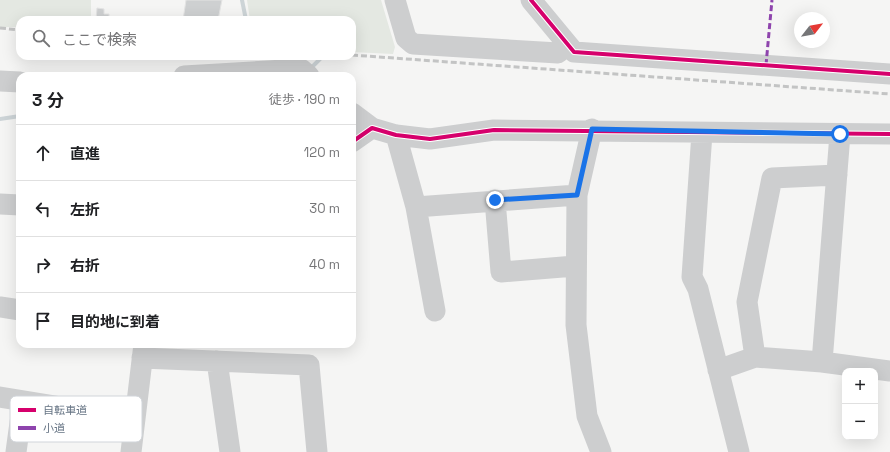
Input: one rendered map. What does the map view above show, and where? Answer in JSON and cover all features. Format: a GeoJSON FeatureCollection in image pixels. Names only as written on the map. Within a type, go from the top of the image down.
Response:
{"type":"FeatureCollection","features":[{"type":"Feature","properties":{"kind":"street"},"geometry":{"type":"LineString","coordinates":[[395,0],[406,38],[413,44],[558,53],[568,45]]}},
{"type":"Feature","properties":{"kind":"street"},"geometry":{"type":"LineString","coordinates":[[531,0],[574,52],[890,74]]}},
{"type":"Feature","properties":{"kind":"street"},"geometry":{"type":"LineString","coordinates":[[0,81],[16,82]]}},
{"type":"Feature","properties":{"kind":"street"},"geometry":{"type":"LineString","coordinates":[[356,116],[372,128],[396,135],[430,139],[494,130],[592,129],[702,133],[890,134]]}},
{"type":"Feature","properties":{"kind":"street"},"geometry":{"type":"LineString","coordinates":[[356,139],[372,128]]}},
{"type":"Feature","properties":{"kind":"street"},"geometry":{"type":"LineString","coordinates":[[592,129],[577,195],[575,266],[576,325],[587,416],[601,452]]}},
{"type":"Feature","properties":{"kind":"street"},"geometry":{"type":"LineString","coordinates":[[702,133],[692,277],[698,290],[739,452]]}},
{"type":"Feature","properties":{"kind":"street"},"geometry":{"type":"LineString","coordinates":[[822,362],[840,134]]}},
{"type":"Feature","properties":{"kind":"street"},"geometry":{"type":"LineString","coordinates":[[396,135],[416,207],[435,311]]}},
{"type":"Feature","properties":{"kind":"street"},"geometry":{"type":"LineString","coordinates":[[755,357],[747,302],[772,178],[837,175]]}},
{"type":"Feature","properties":{"kind":"street"},"geometry":{"type":"LineString","coordinates":[[416,207],[577,195]]}},
{"type":"Feature","properties":{"kind":"street"},"geometry":{"type":"LineString","coordinates":[[495,200],[501,272],[575,266]]}},
{"type":"Feature","properties":{"kind":"street"},"geometry":{"type":"LineString","coordinates":[[0,204],[16,205]]}},
{"type":"Feature","properties":{"kind":"street"},"geometry":{"type":"LineString","coordinates":[[0,307],[16,309]]}},
{"type":"Feature","properties":{"kind":"street"},"geometry":{"type":"LineString","coordinates":[[138,396],[143,351],[217,361],[309,365],[317,452]]}},
{"type":"Feature","properties":{"kind":"street"},"geometry":{"type":"LineString","coordinates":[[718,370],[755,357],[822,362],[890,371]]}},
{"type":"Feature","properties":{"kind":"street"},"geometry":{"type":"LineString","coordinates":[[217,361],[230,452]]}},
{"type":"Feature","properties":{"kind":"street"},"geometry":{"type":"LineString","coordinates":[[0,397],[10,399]]}},
{"type":"Feature","properties":{"kind":"street"},"geometry":{"type":"LineString","coordinates":[[16,452],[17,442]]}},
{"type":"Feature","properties":{"kind":"street"},"geometry":{"type":"LineString","coordinates":[[131,452],[132,442]]}},
{"type":"Feature","properties":{"kind":"shaded area"},"geometry":{"type":"Polygon","coordinates":[[[0,0],[91,0],[91,16],[16,16],[16,27],[0,27],[0,0]]]}},
{"type":"Feature","properties":{"kind":"shaded area"},"geometry":{"type":"Polygon","coordinates":[[[247,0],[381,0],[395,47],[393,54],[356,52],[356,16],[249,16],[247,0]]]}},
{"type":"Feature","properties":{"kind":"building"},"geometry":{"type":"Polygon","coordinates":[[[186,0],[222,0],[219,16],[184,16],[186,0]]]}},
{"type":"Feature","properties":{"kind":"building"},"geometry":{"type":"Polygon","coordinates":[[[97,8],[104,9],[104,14],[109,14],[109,16],[96,16],[97,8]]]}},
{"type":"Feature","properties":{"kind":"waterway"},"geometry":{"type":"LineString","coordinates":[[242,0],[245,16]]}},
{"type":"Feature","properties":{"kind":"waterway"},"geometry":{"type":"LineString","coordinates":[[309,70],[319,60]]}},
{"type":"Feature","properties":{"kind":"waterway"},"geometry":{"type":"LineString","coordinates":[[0,119],[16,117]]}},
{"type":"Feature","properties":{"kind":"railway"},"geometry":{"type":"LineString","coordinates":[[0,28],[16,30]]}},
{"type":"Feature","properties":{"kind":"railway"},"geometry":{"type":"LineString","coordinates":[[356,55],[890,94]]}},
{"type":"Feature","properties":{"kind":"marked path"},"geometry":{"type":"LineString","coordinates":[[766,65],[772,0]]}},
{"type":"Feature","properties":{"kind":"cycle path"},"geometry":{"type":"LineString","coordinates":[[531,0],[574,52],[890,74]]}},
{"type":"Feature","properties":{"kind":"cycle path"},"geometry":{"type":"LineString","coordinates":[[356,139],[372,128],[396,135],[430,139],[494,130],[890,134]]}},
{"type":"Feature","properties":{"kind":"route"},"geometry":{"type":"LineString","coordinates":[[495,200],[577,195],[592,129],[702,133],[840,134]]}}]}
